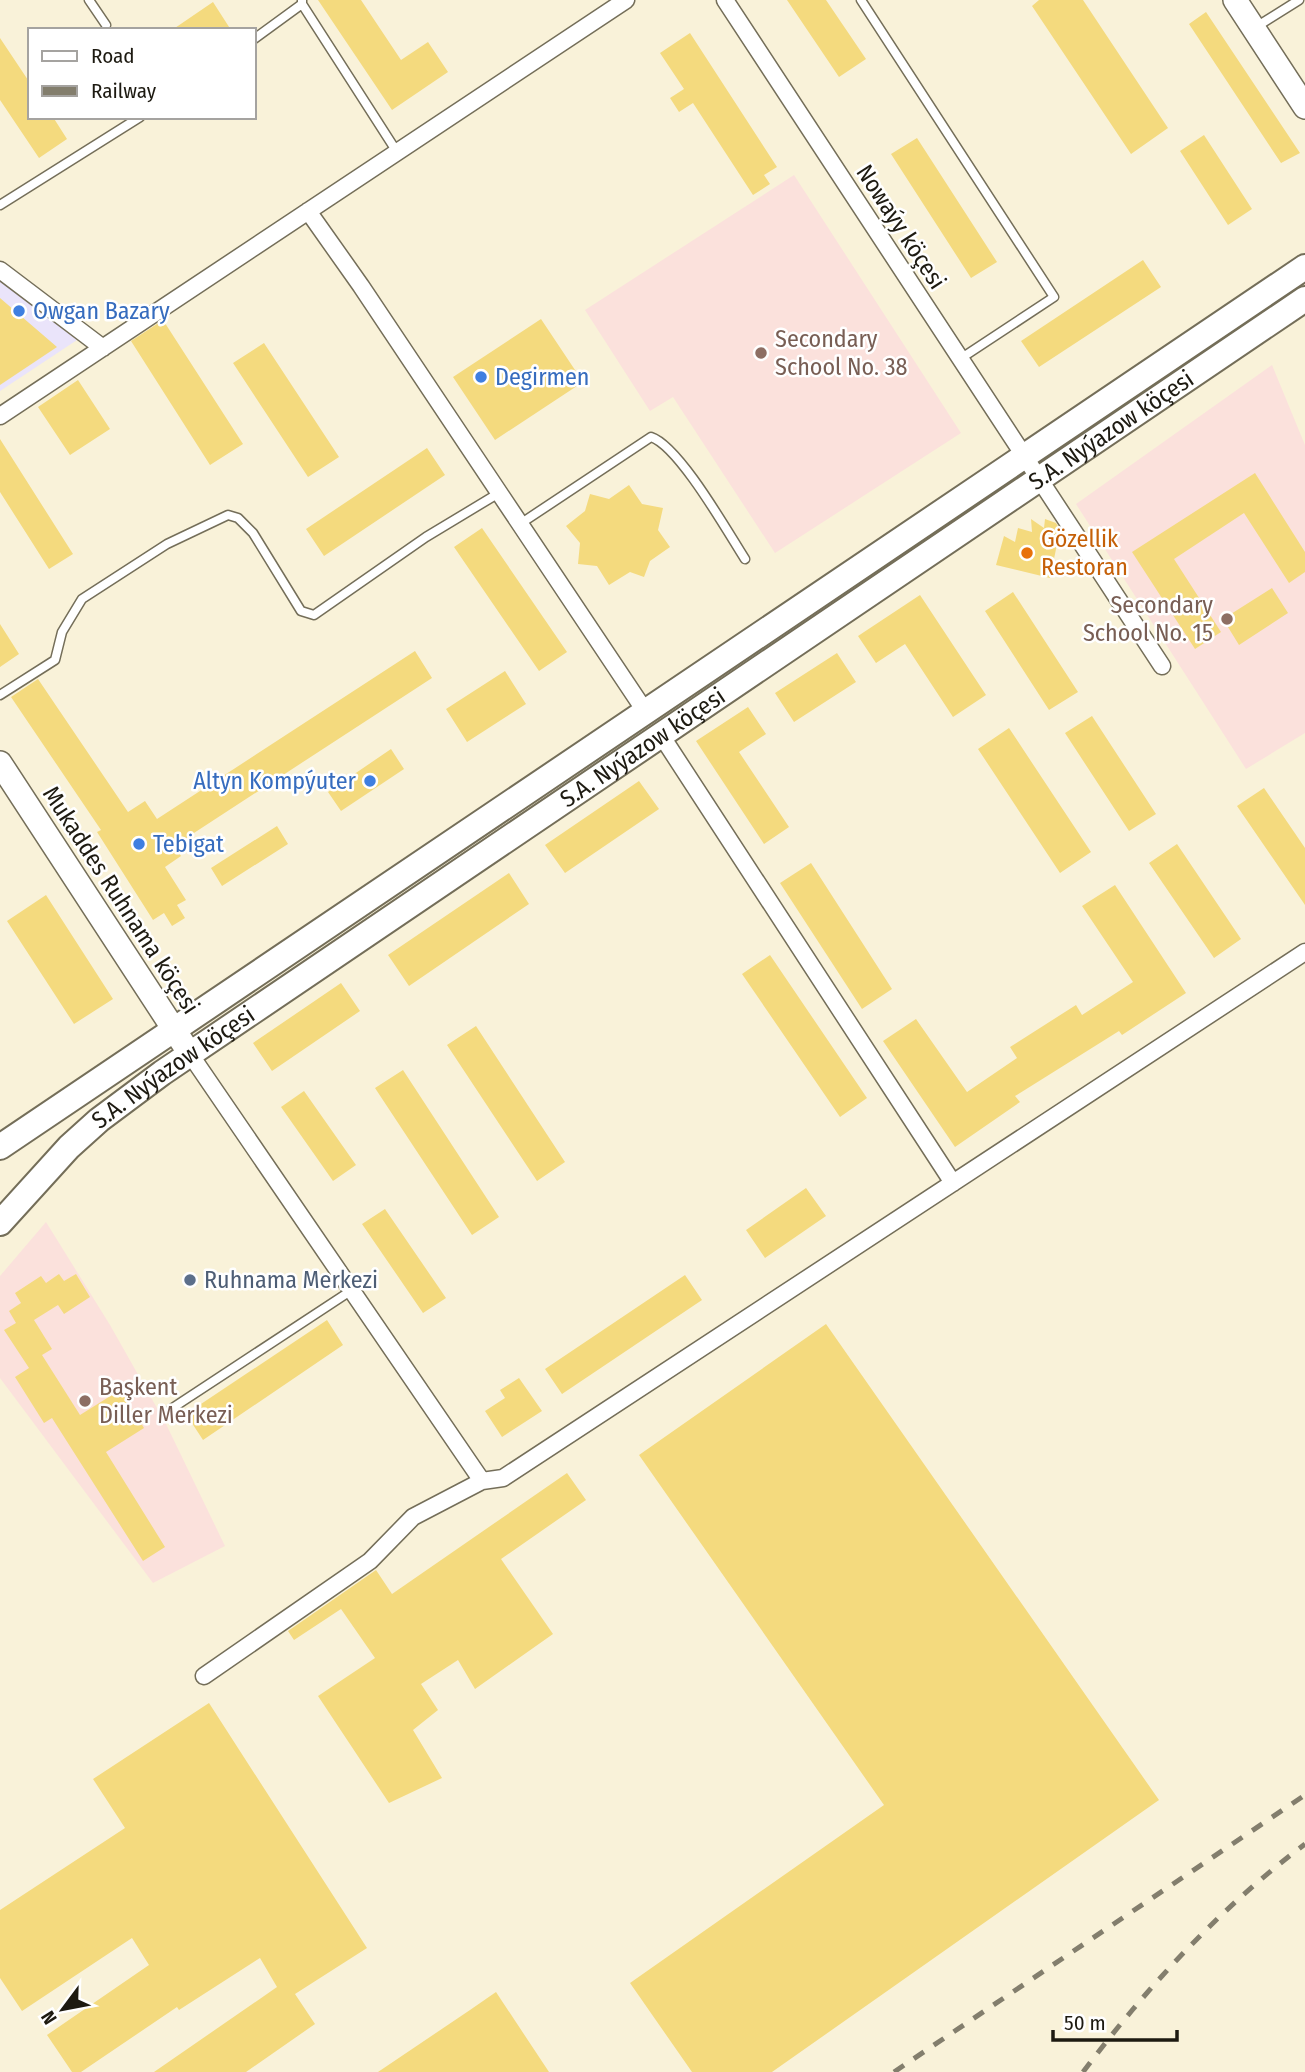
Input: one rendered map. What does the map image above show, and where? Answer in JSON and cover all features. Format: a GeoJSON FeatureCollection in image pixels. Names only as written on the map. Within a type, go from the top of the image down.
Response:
{"type":"FeatureCollection","features":[{"type":"Feature","properties":{"kind":"main road","name":"S.A. Nyýazow köçesi"},"geometry":{"type":"LineString","coordinates":[[0,1147],[1305,267]]}},
{"type":"Feature","properties":{"kind":"main road","name":"S.A. Nyýazow köçesi"},"geometry":{"type":"LineString","coordinates":[[0,1223],[62,1154],[99,1120],[190,1054],[1305,299]]}},
{"type":"Feature","properties":{"kind":"street"},"geometry":{"type":"LineString","coordinates":[[0,416],[626,0]]}},
{"type":"Feature","properties":{"kind":"street","name":"Nowaýy köçesi"},"geometry":{"type":"LineString","coordinates":[[725,0],[1162,666]]}},
{"type":"Feature","properties":{"kind":"street"},"geometry":{"type":"LineString","coordinates":[[1235,0],[1305,107]]}},
{"type":"Feature","properties":{"kind":"street"},"geometry":{"type":"LineString","coordinates":[[308,211],[645,711]]}},
{"type":"Feature","properties":{"kind":"street"},"geometry":{"type":"LineString","coordinates":[[0,270],[103,348]]}},
{"type":"Feature","properties":{"kind":"street"},"geometry":{"type":"LineString","coordinates":[[661,735],[953,1184]]}},
{"type":"Feature","properties":{"kind":"street","name":"Mukaddes Ruhnama köçesi"},"geometry":{"type":"LineString","coordinates":[[0,763],[190,1054],[482,1480]]}},
{"type":"Feature","properties":{"kind":"street"},"geometry":{"type":"LineString","coordinates":[[204,1676],[370,1561],[413,1517],[482,1480],[503,1478],[1305,951]]}},
{"type":"Feature","properties":{"kind":"lane"},"geometry":{"type":"LineString","coordinates":[[89,0],[106,25]]}},
{"type":"Feature","properties":{"kind":"lane"},"geometry":{"type":"LineString","coordinates":[[862,0],[1054,297],[960,359]]}},
{"type":"Feature","properties":{"kind":"lane"},"geometry":{"type":"LineString","coordinates":[[1254,29],[1299,0]]}},
{"type":"Feature","properties":{"kind":"lane"},"geometry":{"type":"LineString","coordinates":[[256,37],[302,2],[397,152]]}},
{"type":"Feature","properties":{"kind":"lane"},"geometry":{"type":"LineString","coordinates":[[0,205],[137,119]]}},
{"type":"Feature","properties":{"kind":"lane"},"geometry":{"type":"LineString","coordinates":[[520,524],[651,436],[660,440],[679,460],[745,559]]}},
{"type":"Feature","properties":{"kind":"lane"},"geometry":{"type":"LineString","coordinates":[[0,695],[55,660],[62,632],[82,599],[167,544],[228,515],[245,524],[301,611],[314,615],[426,537],[499,493]]}},
{"type":"Feature","properties":{"kind":"lane"},"geometry":{"type":"LineString","coordinates":[[171,1409],[352,1290]]}},
{"type":"Feature","properties":{"kind":"shaded area","name":"Secondary School No. 38"},"geometry":{"type":"Polygon","coordinates":[[[794,175],[961,433],[775,553],[673,397],[650,411],[585,310],[794,175]]]}},
{"type":"Feature","properties":{"kind":"shaded area","name":"Owgan Bazary"},"geometry":{"type":"Polygon","coordinates":[[[0,281],[77,340],[0,391],[0,281]]]}},
{"type":"Feature","properties":{"kind":"shaded area","name":"Secondary School No. 15"},"geometry":{"type":"Polygon","coordinates":[[[1272,365],[1305,445],[1305,733],[1246,769],[1076,504],[1272,365]]]}},
{"type":"Feature","properties":{"kind":"shaded area","name":"Başkent Diller Merkezi"},"geometry":{"type":"Polygon","coordinates":[[[46,1222],[110,1325],[166,1424],[225,1546],[153,1583],[0,1378],[0,1276],[46,1222]]]}},
{"type":"Feature","properties":{"kind":"building"},"geometry":{"type":"Polygon","coordinates":[[[318,0],[361,0],[401,60],[428,42],[448,72],[392,110],[318,0]]]}},
{"type":"Feature","properties":{"kind":"building"},"geometry":{"type":"Polygon","coordinates":[[[787,0],[826,0],[866,59],[839,77],[787,0]]]}},
{"type":"Feature","properties":{"kind":"building"},"geometry":{"type":"Polygon","coordinates":[[[1039,0],[1083,0],[1168,128],[1131,154],[1032,6],[1039,0]]]}},
{"type":"Feature","properties":{"kind":"building"},"geometry":{"type":"Polygon","coordinates":[[[213,2],[230,28],[175,28],[213,2]]]}},
{"type":"Feature","properties":{"kind":"building"},"geometry":{"type":"Polygon","coordinates":[[[1206,12],[1300,153],[1281,163],[1189,24],[1206,12]]]}},
{"type":"Feature","properties":{"kind":"building"},"geometry":{"type":"Polygon","coordinates":[[[690,33],[777,167],[764,175],[770,184],[753,195],[693,103],[679,112],[670,98],[684,89],[660,53],[690,33]]]}},
{"type":"Feature","properties":{"kind":"building"},"geometry":{"type":"Polygon","coordinates":[[[0,38],[28,80],[28,119],[54,119],[67,139],[39,158],[0,100],[0,38]]]}},
{"type":"Feature","properties":{"kind":"building"},"geometry":{"type":"Polygon","coordinates":[[[1204,135],[1252,209],[1228,225],[1180,151],[1204,135]]]}},
{"type":"Feature","properties":{"kind":"building"},"geometry":{"type":"Polygon","coordinates":[[[917,138],[997,262],[971,278],[891,154],[917,138]]]}},
{"type":"Feature","properties":{"kind":"building"},"geometry":{"type":"Polygon","coordinates":[[[1143,260],[1161,287],[1039,367],[1021,341],[1143,260]]]}},
{"type":"Feature","properties":{"kind":"building"},"geometry":{"type":"Polygon","coordinates":[[[0,298],[57,347],[0,385],[0,298]]]}},
{"type":"Feature","properties":{"kind":"building"},"geometry":{"type":"Polygon","coordinates":[[[541,319],[583,382],[495,440],[453,377],[541,319]]]}},
{"type":"Feature","properties":{"kind":"building"},"geometry":{"type":"Polygon","coordinates":[[[163,320],[243,444],[210,465],[131,341],[163,320]]]}},
{"type":"Feature","properties":{"kind":"building"},"geometry":{"type":"Polygon","coordinates":[[[264,343],[339,457],[308,477],[233,363],[264,343]]]}},
{"type":"Feature","properties":{"kind":"building"},"geometry":{"type":"Polygon","coordinates":[[[78,380],[110,429],[70,455],[38,407],[78,380]]]}},
{"type":"Feature","properties":{"kind":"building"},"geometry":{"type":"Polygon","coordinates":[[[0,439],[73,554],[49,569],[0,492],[0,439]]]}},
{"type":"Feature","properties":{"kind":"building"},"geometry":{"type":"Polygon","coordinates":[[[427,448],[445,475],[324,556],[306,529],[427,448]]]}},
{"type":"Feature","properties":{"kind":"building"},"geometry":{"type":"Polygon","coordinates":[[[1255,473],[1305,552],[1305,572],[1289,583],[1244,513],[1174,559],[1221,632],[1195,649],[1132,552],[1255,473]]]}},
{"type":"Feature","properties":{"kind":"building"},"geometry":{"type":"Polygon","coordinates":[[[629,485],[642,504],[663,508],[658,530],[670,547],[650,561],[644,577],[630,572],[609,585],[597,566],[578,564],[580,543],[566,526],[585,511],[590,494],[609,499],[629,485]]]}},
{"type":"Feature","properties":{"kind":"building","name":"Gözellik Restoran"},"geometry":{"type":"Polygon","coordinates":[[[1031,519],[1044,528],[1045,519],[1056,523],[1060,530],[1050,578],[996,565],[1004,536],[1015,542],[1018,528],[1032,532],[1031,519]]]}},
{"type":"Feature","properties":{"kind":"building"},"geometry":{"type":"Polygon","coordinates":[[[482,528],[567,652],[539,671],[454,547],[482,528]]]}},
{"type":"Feature","properties":{"kind":"building"},"geometry":{"type":"Polygon","coordinates":[[[1272,588],[1288,613],[1239,645],[1223,619],[1272,588]]]}},
{"type":"Feature","properties":{"kind":"building"},"geometry":{"type":"Polygon","coordinates":[[[1013,592],[1078,692],[1049,710],[985,611],[1013,592]]]}},
{"type":"Feature","properties":{"kind":"building"},"geometry":{"type":"Polygon","coordinates":[[[920,595],[986,695],[953,717],[905,644],[876,663],[858,636],[920,595]]]}},
{"type":"Feature","properties":{"kind":"building"},"geometry":{"type":"Polygon","coordinates":[[[0,624],[19,654],[0,667],[0,624]]]}},
{"type":"Feature","properties":{"kind":"building"},"geometry":{"type":"Polygon","coordinates":[[[415,651],[432,678],[174,846],[181,856],[165,867],[186,900],[177,905],[185,918],[172,926],[164,913],[153,920],[97,832],[101,830],[11,697],[38,679],[128,812],[145,801],[157,819],[415,651]]]}},
{"type":"Feature","properties":{"kind":"building"},"geometry":{"type":"Polygon","coordinates":[[[837,653],[856,682],[794,722],[775,693],[837,653]]]}},
{"type":"Feature","properties":{"kind":"building"},"geometry":{"type":"Polygon","coordinates":[[[505,671],[526,704],[467,742],[446,709],[505,671]]]}},
{"type":"Feature","properties":{"kind":"building"},"geometry":{"type":"Polygon","coordinates":[[[748,707],[766,734],[739,752],[789,827],[764,844],[696,741],[748,707]]]}},
{"type":"Feature","properties":{"kind":"building"},"geometry":{"type":"Polygon","coordinates":[[[1092,716],[1156,814],[1129,831],[1065,733],[1092,716]]]}},
{"type":"Feature","properties":{"kind":"building"},"geometry":{"type":"Polygon","coordinates":[[[1009,728],[1091,852],[1060,873],[978,749],[1009,728]]]}},
{"type":"Feature","properties":{"kind":"building"},"geometry":{"type":"Polygon","coordinates":[[[391,749],[404,769],[341,811],[328,792],[391,749]]]}},
{"type":"Feature","properties":{"kind":"building"},"geometry":{"type":"Polygon","coordinates":[[[639,781],[659,809],[565,873],[545,845],[639,781]]]}},
{"type":"Feature","properties":{"kind":"building"},"geometry":{"type":"Polygon","coordinates":[[[1264,788],[1305,848],[1305,905],[1237,806],[1264,788]]]}},
{"type":"Feature","properties":{"kind":"building"},"geometry":{"type":"Polygon","coordinates":[[[277,826],[288,844],[222,886],[211,868],[277,826]]]}},
{"type":"Feature","properties":{"kind":"building"},"geometry":{"type":"Polygon","coordinates":[[[1177,844],[1241,939],[1214,958],[1149,863],[1177,844]]]}},
{"type":"Feature","properties":{"kind":"building"},"geometry":{"type":"Polygon","coordinates":[[[811,863],[892,989],[862,1009],[780,883],[811,863]]]}},
{"type":"Feature","properties":{"kind":"building"},"geometry":{"type":"Polygon","coordinates":[[[509,873],[529,904],[409,986],[388,955],[509,873]]]}},
{"type":"Feature","properties":{"kind":"building"},"geometry":{"type":"Polygon","coordinates":[[[1115,885],[1186,993],[1122,1035],[1119,1031],[1015,1096],[1020,1102],[955,1147],[883,1041],[916,1019],[967,1092],[1017,1058],[1010,1047],[1076,1005],[1082,1015],[1133,982],[1082,906],[1115,885]]]}},
{"type":"Feature","properties":{"kind":"building"},"geometry":{"type":"Polygon","coordinates":[[[46,895],[113,999],[74,1024],[7,921],[46,895]]]}},
{"type":"Feature","properties":{"kind":"building"},"geometry":{"type":"Polygon","coordinates":[[[770,955],[867,1098],[840,1117],[742,974],[770,955]]]}},
{"type":"Feature","properties":{"kind":"building"},"geometry":{"type":"Polygon","coordinates":[[[341,983],[360,1011],[272,1071],[253,1043],[341,983]]]}},
{"type":"Feature","properties":{"kind":"building"},"geometry":{"type":"Polygon","coordinates":[[[476,1026],[565,1162],[537,1181],[447,1045],[476,1026]]]}},
{"type":"Feature","properties":{"kind":"building"},"geometry":{"type":"Polygon","coordinates":[[[403,1070],[499,1217],[472,1235],[375,1088],[403,1070]]]}},
{"type":"Feature","properties":{"kind":"building"},"geometry":{"type":"Polygon","coordinates":[[[304,1091],[356,1165],[333,1181],[281,1107],[304,1091]]]}},
{"type":"Feature","properties":{"kind":"building"},"geometry":{"type":"Polygon","coordinates":[[[806,1188],[826,1216],[765,1258],[746,1230],[806,1188]]]}},
{"type":"Feature","properties":{"kind":"building"},"geometry":{"type":"Polygon","coordinates":[[[385,1209],[446,1298],[423,1313],[362,1224],[385,1209]]]}},
{"type":"Feature","properties":{"kind":"building"},"geometry":{"type":"Polygon","coordinates":[[[59,1274],[64,1281],[76,1274],[90,1297],[64,1314],[58,1305],[34,1320],[52,1349],[42,1355],[80,1415],[120,1390],[144,1428],[106,1452],[165,1547],[143,1561],[52,1418],[44,1423],[15,1377],[29,1368],[4,1330],[16,1323],[9,1311],[21,1303],[15,1293],[41,1276],[46,1283],[59,1274]]]}},
{"type":"Feature","properties":{"kind":"building"},"geometry":{"type":"Polygon","coordinates":[[[685,1275],[702,1300],[562,1394],[545,1369],[685,1275]]]}},
{"type":"Feature","properties":{"kind":"building"},"geometry":{"type":"Polygon","coordinates":[[[327,1320],[343,1345],[203,1440],[186,1414],[327,1320]]]}},
{"type":"Feature","properties":{"kind":"building"},"geometry":{"type":"Polygon","coordinates":[[[826,1324],[1159,1800],[772,2072],[692,2072],[630,1983],[884,1805],[639,1455],[826,1324]]]}},
{"type":"Feature","properties":{"kind":"building"},"geometry":{"type":"Polygon","coordinates":[[[519,1378],[542,1411],[502,1437],[485,1411],[505,1398],[500,1390],[519,1378]]]}},
{"type":"Feature","properties":{"kind":"building"},"geometry":{"type":"Polygon","coordinates":[[[567,1473],[586,1500],[501,1559],[553,1634],[475,1689],[458,1660],[421,1684],[438,1710],[413,1730],[442,1778],[389,1803],[318,1696],[375,1658],[341,1609],[294,1640],[288,1631],[376,1570],[392,1594],[567,1473]]]}},
{"type":"Feature","properties":{"kind":"building"},"geometry":{"type":"Polygon","coordinates":[[[209,1703],[367,1948],[295,1994],[315,2024],[246,2072],[154,2072],[277,1987],[260,1958],[179,2010],[177,2007],[81,2072],[72,2072],[47,2035],[149,1965],[132,1938],[22,2011],[0,1978],[0,1910],[125,1828],[93,1779],[209,1703]]]}},
{"type":"Feature","properties":{"kind":"building"},"geometry":{"type":"Polygon","coordinates":[[[496,1992],[549,2072],[378,2072],[470,2010],[496,1992]]]}},
{"type":"Feature","properties":{"kind":"railway"},"geometry":{"type":"LineString","coordinates":[[894,2072],[1305,1795]]}},
{"type":"Feature","properties":{"kind":"railway"},"geometry":{"type":"LineString","coordinates":[[1083,2072],[1107,2040],[1186,1950],[1243,1895],[1305,1844]]}},
{"type":"Feature","properties":{"kind":"place","name":"Owgan Bazary"},"geometry":{"type":"Point","coordinates":[19,311]}},
{"type":"Feature","properties":{"kind":"place","name":"Secondary School No. 38"},"geometry":{"type":"Point","coordinates":[761,353]}},
{"type":"Feature","properties":{"kind":"place","name":"Degirmen"},"geometry":{"type":"Point","coordinates":[481,377]}},
{"type":"Feature","properties":{"kind":"place","name":"Gözellik Restoran"},"geometry":{"type":"Point","coordinates":[1027,553]}},
{"type":"Feature","properties":{"kind":"place","name":"Secondary School No. 15"},"geometry":{"type":"Point","coordinates":[1227,619]}},
{"type":"Feature","properties":{"kind":"place","name":"Altyn Kompýuter"},"geometry":{"type":"Point","coordinates":[370,781]}},
{"type":"Feature","properties":{"kind":"place","name":"Tebigat"},"geometry":{"type":"Point","coordinates":[139,844]}},
{"type":"Feature","properties":{"kind":"place","name":"Ruhnama Merkezi"},"geometry":{"type":"Point","coordinates":[190,1280]}},
{"type":"Feature","properties":{"kind":"place","name":"Başkent Diller Merkezi"},"geometry":{"type":"Point","coordinates":[85,1401]}}]}
